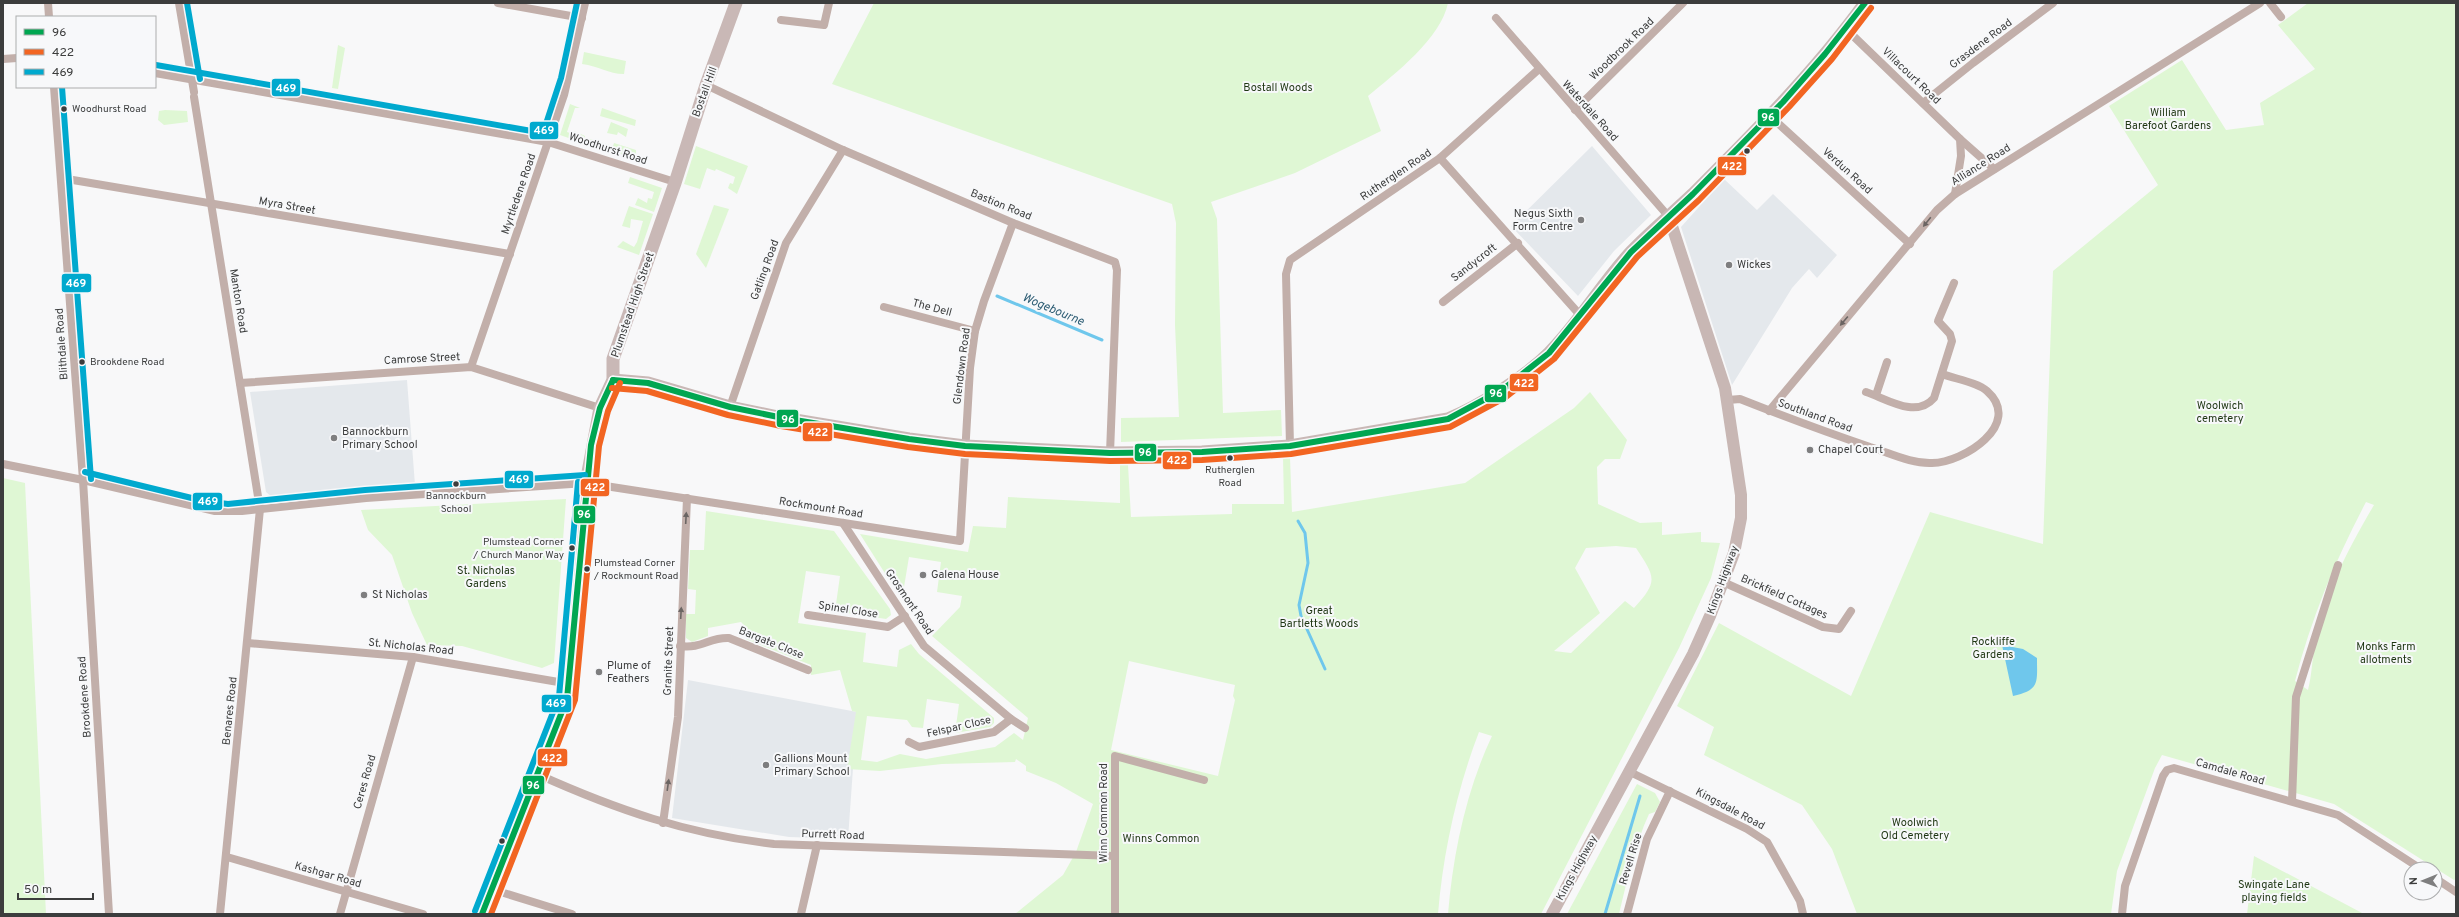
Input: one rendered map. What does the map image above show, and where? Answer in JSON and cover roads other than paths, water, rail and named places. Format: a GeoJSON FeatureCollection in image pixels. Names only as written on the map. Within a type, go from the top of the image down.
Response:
{"type":"FeatureCollection","features":[{"type":"Feature","properties":{"kind":"main road","name":"Bostall Hill"},"geometry":{"type":"LineString","coordinates":[[675,182],[706,85],[736,3]]}},
{"type":"Feature","properties":{"kind":"main road"},"geometry":{"type":"LineString","coordinates":[[612,380],[648,383],[730,407],[783,418],[965,446],[1110,453],[1202,452],[1290,446],[1448,418],[1464,412],[1529,370],[1549,353],[1631,252],[1669,217],[1769,115],[1846,29],[1865,3]]}},
{"type":"Feature","properties":{"kind":"main road","name":"Plumstead High Street"},"geometry":{"type":"LineString","coordinates":[[482,914],[537,774],[562,716],[570,684],[586,483],[600,408],[612,380],[613,359],[675,182]]}},
{"type":"Feature","properties":{"kind":"street"},"geometry":{"type":"LineString","coordinates":[[48,3],[49,16]]}},
{"type":"Feature","properties":{"kind":"street","name":"Manton Road"},"geometry":{"type":"LineString","coordinates":[[179,3],[260,509]]}},
{"type":"Feature","properties":{"kind":"street"},"geometry":{"type":"LineString","coordinates":[[498,3],[582,18]]}},
{"type":"Feature","properties":{"kind":"street","name":"Myrtledene Road"},"geometry":{"type":"LineString","coordinates":[[471,367],[569,80],[585,3]]}},
{"type":"Feature","properties":{"kind":"street"},"geometry":{"type":"LineString","coordinates":[[781,20],[824,25],[829,3]]}},
{"type":"Feature","properties":{"kind":"street","name":"Woodbrook Road"},"geometry":{"type":"LineString","coordinates":[[1575,110],[1683,3]]}},
{"type":"Feature","properties":{"kind":"street","name":"Grasdene Road"},"geometry":{"type":"LineString","coordinates":[[1924,103],[1973,62],[2053,3]]}},
{"type":"Feature","properties":{"kind":"street","name":"Alliance Road"},"geometry":{"type":"LineString","coordinates":[[1769,411],[1937,210],[1955,194],[2260,3]]}},
{"type":"Feature","properties":{"kind":"street"},"geometry":{"type":"LineString","coordinates":[[2270,3],[2281,17]]}},
{"type":"Feature","properties":{"kind":"street","name":"Waterdale Road"},"geometry":{"type":"LineString","coordinates":[[1496,18],[1538,69],[1669,217]]}},
{"type":"Feature","properties":{"kind":"street","name":"Villacourt Road"},"geometry":{"type":"LineString","coordinates":[[1846,29],[1960,139],[1994,169]]}},
{"type":"Feature","properties":{"kind":"street"},"geometry":{"type":"LineString","coordinates":[[3,59],[16,58]]}},
{"type":"Feature","properties":{"kind":"street","name":"Rutherglen Road"},"geometry":{"type":"LineString","coordinates":[[1290,446],[1287,265],[1294,256],[1440,158],[1538,69]]}},
{"type":"Feature","properties":{"kind":"street","name":"Woodhurst Road"},"geometry":{"type":"LineString","coordinates":[[156,73],[548,142],[675,182]]}},
{"type":"Feature","properties":{"kind":"street","name":"Bastion Road"},"geometry":{"type":"LineString","coordinates":[[706,85],[843,150],[1013,223],[1115,262],[1117,270],[1110,453]]}},
{"type":"Feature","properties":{"kind":"street","name":"Blithdale Road"},"geometry":{"type":"LineString","coordinates":[[54,88],[83,480]]}},
{"type":"Feature","properties":{"kind":"street","name":"Verdun Road"},"geometry":{"type":"LineString","coordinates":[[1769,115],[1910,244]]}},
{"type":"Feature","properties":{"kind":"street"},"geometry":{"type":"LineString","coordinates":[[1955,194],[1961,156],[1960,139]]}},
{"type":"Feature","properties":{"kind":"street","name":"Gatling Road"},"geometry":{"type":"LineString","coordinates":[[730,407],[786,243],[843,150]]}},
{"type":"Feature","properties":{"kind":"street"},"geometry":{"type":"LineString","coordinates":[[1440,158],[1518,243],[1580,315]]}},
{"type":"Feature","properties":{"kind":"street","name":"Myra Street"},"geometry":{"type":"LineString","coordinates":[[61,178],[510,254]]}},
{"type":"Feature","properties":{"kind":"street","name":"Kings Highway"},"geometry":{"type":"LineString","coordinates":[[1552,914],[1630,772],[1692,654],[1723,582],[1738,537],[1741,518],[1741,495],[1728,400],[1669,217]]}},
{"type":"Feature","properties":{"kind":"street","name":"Glendown Road"},"geometry":{"type":"LineString","coordinates":[[965,446],[970,368],[976,331],[984,301],[1013,223]]}},
{"type":"Feature","properties":{"kind":"street","name":"Sandycroft"},"geometry":{"type":"LineString","coordinates":[[1443,302],[1518,243]]}},
{"type":"Feature","properties":{"kind":"street"},"geometry":{"type":"LineString","coordinates":[[1866,392],[1912,409],[1921,408],[1928,405],[1934,398],[1952,341],[1950,334],[1938,321],[1954,283]]}},
{"type":"Feature","properties":{"kind":"street","name":"The Dell"},"geometry":{"type":"LineString","coordinates":[[884,307],[976,331]]}},
{"type":"Feature","properties":{"kind":"street"},"geometry":{"type":"LineString","coordinates":[[1876,395],[1887,362]]}},
{"type":"Feature","properties":{"kind":"street","name":"Camrose Street"},"geometry":{"type":"LineString","coordinates":[[240,383],[471,367],[600,408]]}},
{"type":"Feature","properties":{"kind":"street","name":"Southland Road"},"geometry":{"type":"LineString","coordinates":[[1728,400],[1740,399],[1769,411],[1920,463],[1945,461],[1975,448],[1991,434],[1998,412],[1994,398],[1986,390],[1942,374]]}},
{"type":"Feature","properties":{"kind":"street","name":"Rockmount Road"},"geometry":{"type":"LineString","coordinates":[[3,464],[83,480],[215,511],[260,509],[366,498],[586,483],[960,541],[965,446]]}},
{"type":"Feature","properties":{"kind":"street","name":"Brookdene Road"},"geometry":{"type":"LineString","coordinates":[[83,480],[109,914]]}},
{"type":"Feature","properties":{"kind":"street","name":"Granite Street"},"geometry":{"type":"LineString","coordinates":[[663,823],[678,717],[687,498]]}},
{"type":"Feature","properties":{"kind":"street","name":"Benares Road"},"geometry":{"type":"LineString","coordinates":[[220,914],[227,857],[260,509]]}},
{"type":"Feature","properties":{"kind":"street","name":"Grosmont Road"},"geometry":{"type":"LineString","coordinates":[[843,523],[924,646],[1011,719],[1025,728]]}},
{"type":"Feature","properties":{"kind":"street"},"geometry":{"type":"LineString","coordinates":[[2292,801],[2296,697],[2338,565]]}},
{"type":"Feature","properties":{"kind":"street","name":"Brickfield Cottages"},"geometry":{"type":"LineString","coordinates":[[1723,582],[1823,627],[1839,629],[1851,611]]}},
{"type":"Feature","properties":{"kind":"street","name":"Spinel Close"},"geometry":{"type":"LineString","coordinates":[[808,615],[888,627],[905,616]]}},
{"type":"Feature","properties":{"kind":"street","name":"Bargate Close"},"geometry":{"type":"LineString","coordinates":[[680,646],[693,648],[719,637],[729,638],[808,670]]}},
{"type":"Feature","properties":{"kind":"street","name":"St. Nicholas Road"},"geometry":{"type":"LineString","coordinates":[[248,643],[413,657],[486,668],[570,684]]}},
{"type":"Feature","properties":{"kind":"street","name":"Ceres Road"},"geometry":{"type":"LineString","coordinates":[[340,914],[345,892],[413,657]]}},
{"type":"Feature","properties":{"kind":"street","name":"Felspar Close"},"geometry":{"type":"LineString","coordinates":[[909,742],[919,747],[994,732],[1011,719]]}},
{"type":"Feature","properties":{"kind":"street","name":"Winn Common Road"},"geometry":{"type":"LineString","coordinates":[[1115,914],[1115,756],[1204,780]]}},
{"type":"Feature","properties":{"kind":"street","name":"Camdale Road"},"geometry":{"type":"LineString","coordinates":[[2122,914],[2125,886],[2163,776],[2167,770],[2174,768],[2338,815],[2408,861]]}},
{"type":"Feature","properties":{"kind":"street","name":"Kingsdale Road"},"geometry":{"type":"LineString","coordinates":[[1630,772],[1747,829],[1767,842],[1800,901],[1803,914]]}},
{"type":"Feature","properties":{"kind":"street","name":"Purrett Road"},"geometry":{"type":"LineString","coordinates":[[537,774],[606,804],[663,823],[748,841],[1115,856]]}},
{"type":"Feature","properties":{"kind":"street","name":"Revell Rise"},"geometry":{"type":"LineString","coordinates":[[1627,914],[1647,839],[1670,791]]}},
{"type":"Feature","properties":{"kind":"street"},"geometry":{"type":"LineString","coordinates":[[801,914],[817,845]]}},
{"type":"Feature","properties":{"kind":"street","name":"Kashgar Road"},"geometry":{"type":"LineString","coordinates":[[227,857],[423,914]]}},
{"type":"Feature","properties":{"kind":"street"},"geometry":{"type":"LineString","coordinates":[[2443,883],[2456,892]]}},
{"type":"Feature","properties":{"kind":"street"},"geometry":{"type":"LineString","coordinates":[[491,889],[572,914]]}},
{"type":"Feature","properties":{"kind":"water"},"geometry":{"type":"Polygon","coordinates":[[[2002,645],[2023,649],[2037,658],[2037,679],[2035,684],[2032,688],[2022,694],[2013,696],[2002,645]]]}},
{"type":"Feature","properties":{"kind":"waterway","name":"Wogebourne"},"geometry":{"type":"LineString","coordinates":[[997,296],[1102,340]]}},
{"type":"Feature","properties":{"kind":"waterway"},"geometry":{"type":"LineString","coordinates":[[1298,521],[1305,533],[1308,563],[1299,605],[1301,616],[1325,669]]}},
{"type":"Feature","properties":{"kind":"waterway"},"geometry":{"type":"LineString","coordinates":[[1605,914],[1640,796]]}},
{"type":"Feature","properties":{"kind":"place","name":"Woodhurst Road"},"geometry":{"type":"Point","coordinates":[64,109]}},
{"type":"Feature","properties":{"kind":"place","name":"Negus Sixth Form Centre"},"geometry":{"type":"Point","coordinates":[1581,220]}},
{"type":"Feature","properties":{"kind":"place","name":"Wickes"},"geometry":{"type":"Point","coordinates":[1729,265]}},
{"type":"Feature","properties":{"kind":"place","name":"Brookdene Road"},"geometry":{"type":"Point","coordinates":[82,362]}},
{"type":"Feature","properties":{"kind":"place","name":"Bannockburn Primary School"},"geometry":{"type":"Point","coordinates":[334,438]}},
{"type":"Feature","properties":{"kind":"place","name":"Chapel Court"},"geometry":{"type":"Point","coordinates":[1810,450]}},
{"type":"Feature","properties":{"kind":"place","name":"Rutherglen Road"},"geometry":{"type":"Point","coordinates":[1230,458]}},
{"type":"Feature","properties":{"kind":"place","name":"Bannockburn School"},"geometry":{"type":"Point","coordinates":[456,484]}},
{"type":"Feature","properties":{"kind":"place","name":"Plumstead Corner / Church Manor Way"},"geometry":{"type":"Point","coordinates":[572,548]}},
{"type":"Feature","properties":{"kind":"place","name":"Plumstead Corner / Rockmount Road"},"geometry":{"type":"Point","coordinates":[587,569]}},
{"type":"Feature","properties":{"kind":"place","name":"Galena House"},"geometry":{"type":"Point","coordinates":[923,575]}},
{"type":"Feature","properties":{"kind":"place","name":"St Nicholas"},"geometry":{"type":"Point","coordinates":[364,595]}},
{"type":"Feature","properties":{"kind":"place","name":"Plume of Feathers"},"geometry":{"type":"Point","coordinates":[599,672]}},
{"type":"Feature","properties":{"kind":"place","name":"Gallions Mount Primary School"},"geometry":{"type":"Point","coordinates":[766,765]}},
{"type":"Feature","properties":{"kind":"park label","name":"Bostall Woods"},"geometry":{"type":"Point","coordinates":[1278,88]}},
{"type":"Feature","properties":{"kind":"park label","name":"William Barefoot Gardens"},"geometry":{"type":"Point","coordinates":[2168,119]}},
{"type":"Feature","properties":{"kind":"park label","name":"Woolwich cemetery"},"geometry":{"type":"Point","coordinates":[2220,412]}},
{"type":"Feature","properties":{"kind":"park label","name":"St. Nicholas Gardens"},"geometry":{"type":"Point","coordinates":[486,577]}},
{"type":"Feature","properties":{"kind":"park label","name":"Great Bartletts Woods"},"geometry":{"type":"Point","coordinates":[1319,617]}},
{"type":"Feature","properties":{"kind":"park label","name":"Rockliffe Gardens"},"geometry":{"type":"Point","coordinates":[1993,648]}},
{"type":"Feature","properties":{"kind":"park label","name":"Monks Farm allotments"},"geometry":{"type":"Point","coordinates":[2386,653]}},
{"type":"Feature","properties":{"kind":"park label","name":"Woolwich Old Cemetery"},"geometry":{"type":"Point","coordinates":[1915,829]}},
{"type":"Feature","properties":{"kind":"park label","name":"Winns Common"},"geometry":{"type":"Point","coordinates":[1161,839]}},
{"type":"Feature","properties":{"kind":"park label","name":"Swingate Lane playing fields"},"geometry":{"type":"Point","coordinates":[2274,891]}}]}
